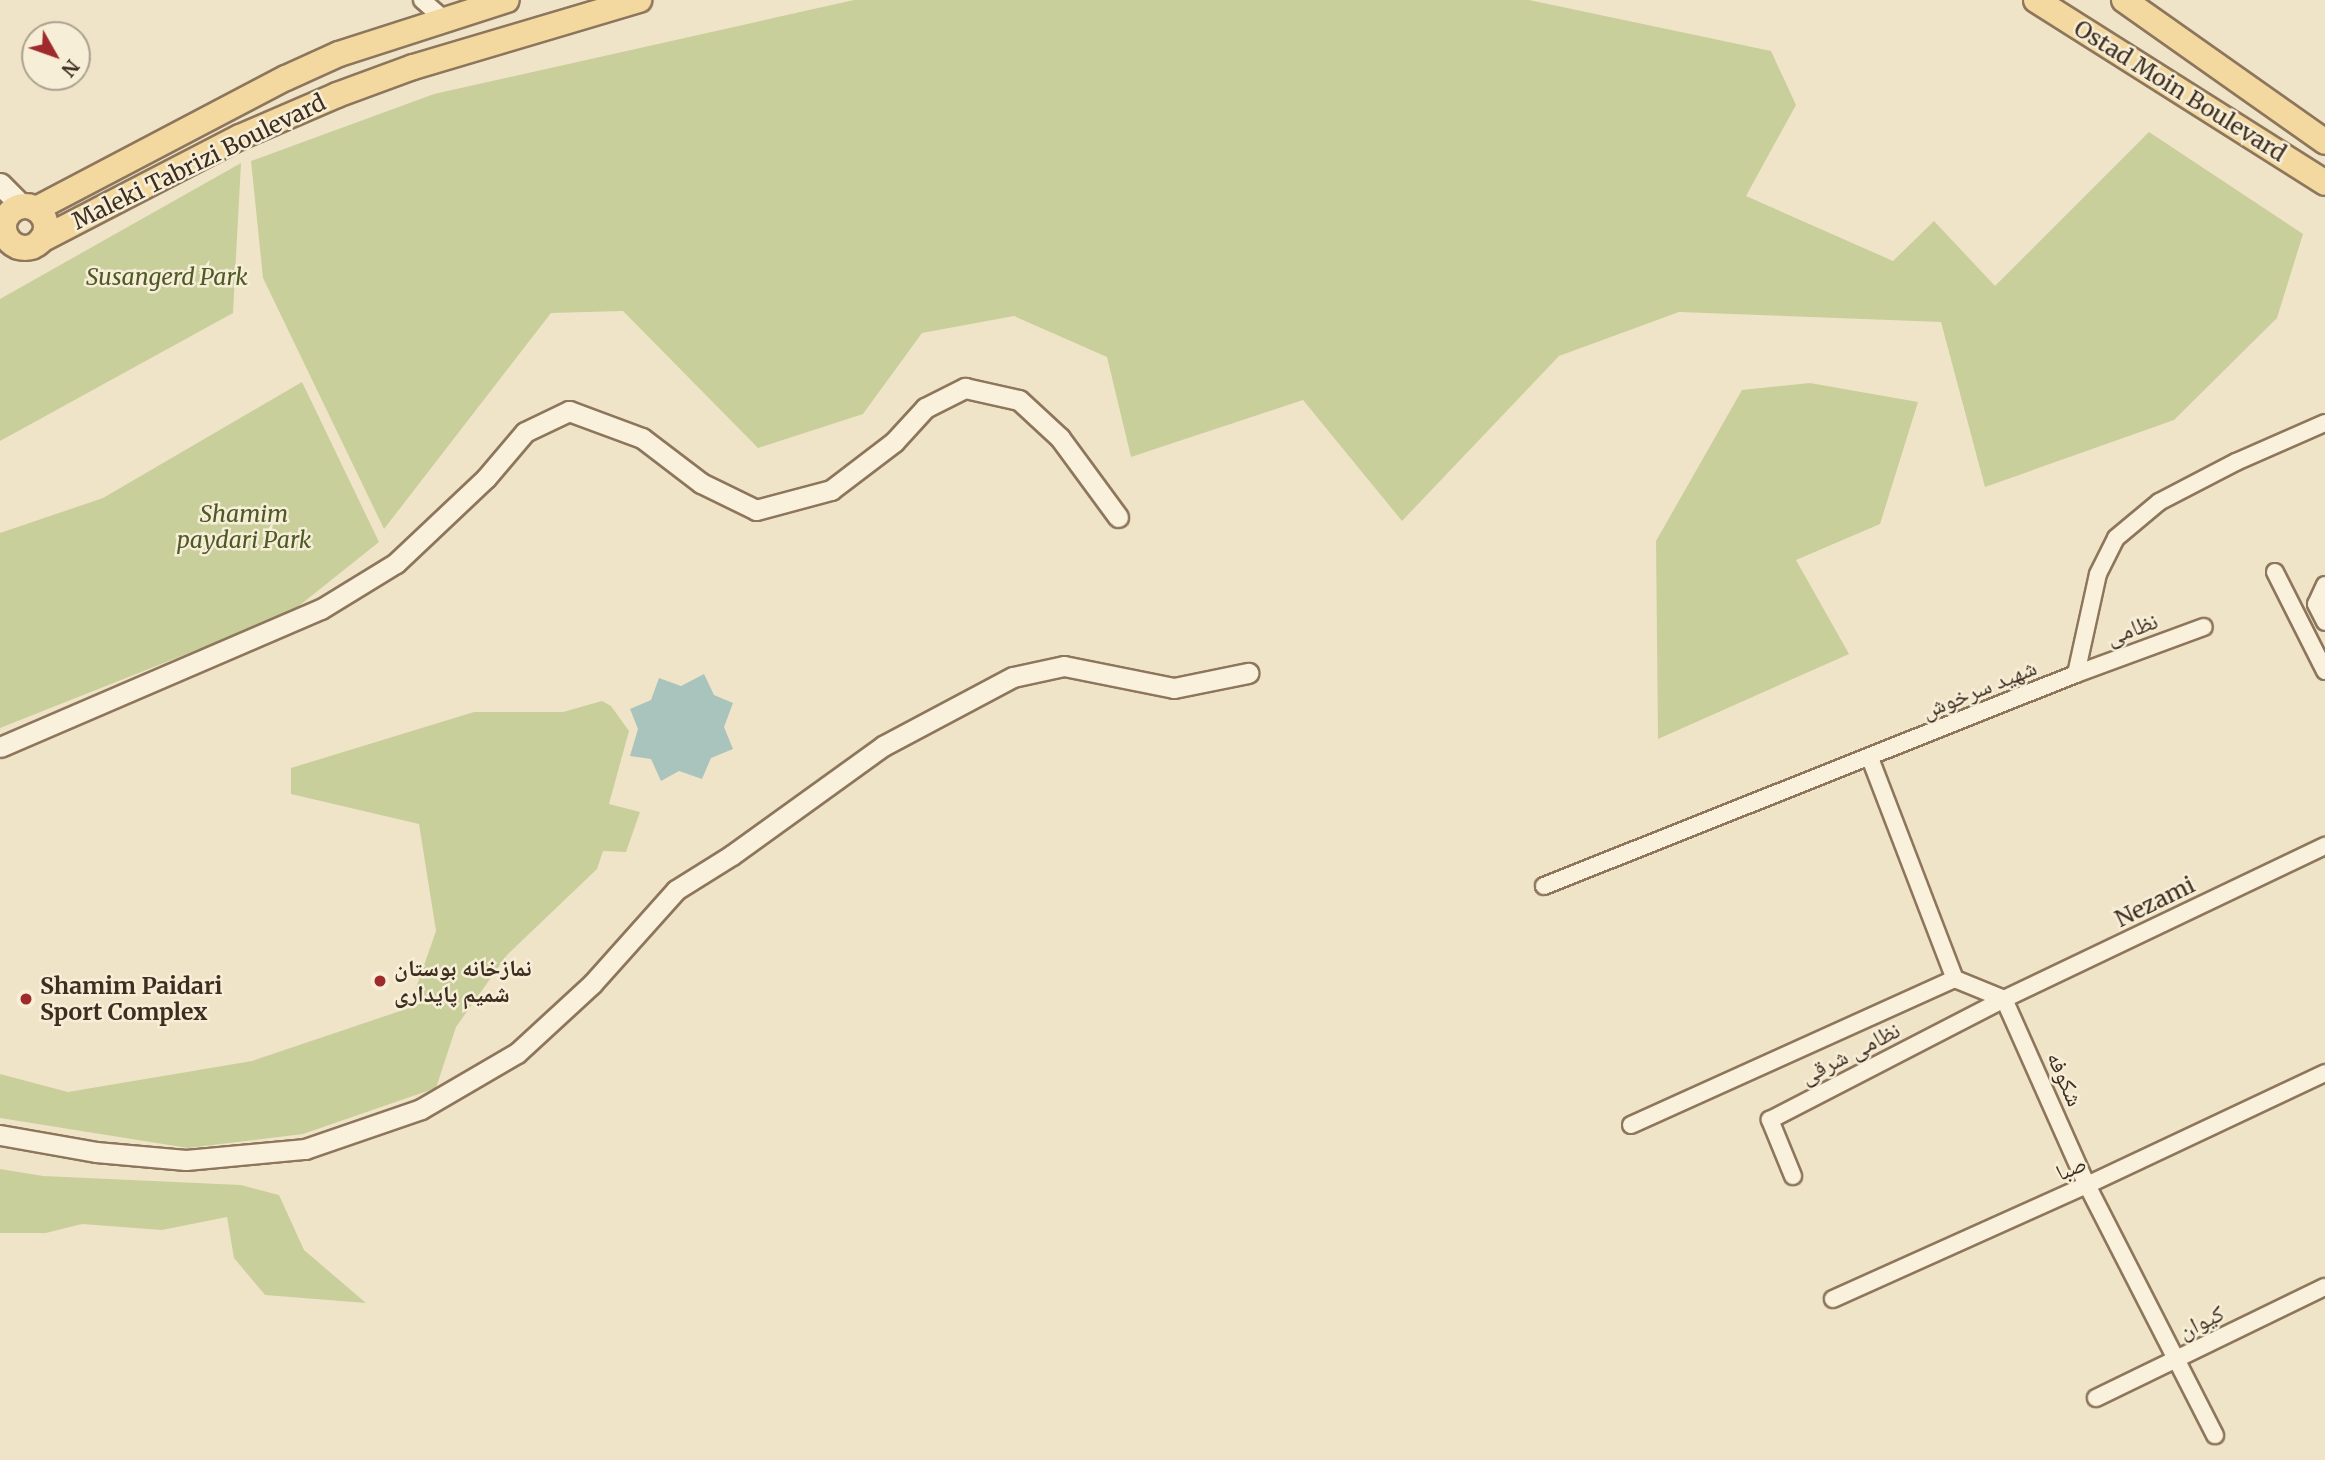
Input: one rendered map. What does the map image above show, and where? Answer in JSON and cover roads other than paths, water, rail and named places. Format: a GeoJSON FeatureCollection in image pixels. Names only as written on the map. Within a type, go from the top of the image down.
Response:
{"type":"FeatureCollection","features":[{"type":"Feature","properties":{"kind":"main road","name":"Maleki Tabrizi Boulevard"},"geometry":{"type":"LineString","coordinates":[[29,208],[339,54],[443,18],[507,0]]}},
{"type":"Feature","properties":{"kind":"main road","name":"Maleki Tabrizi Boulevard"},"geometry":{"type":"LineString","coordinates":[[0,262],[240,137],[337,94],[413,67],[639,0]]}},
{"type":"Feature","properties":{"kind":"main road","name":"Ostad Moin Boulevard"},"geometry":{"type":"LineString","coordinates":[[2036,0],[2325,183]]}},
{"type":"Feature","properties":{"kind":"main road","name":"Ostad Moin Boulevard"},"geometry":{"type":"LineString","coordinates":[[2124,0],[2325,142]]}},
{"type":"Feature","properties":{"kind":"main road"},"geometry":{"type":"LineString","coordinates":[[0,184],[44,220],[32,244],[10,242],[2,227],[10,212],[29,208]]}},
{"type":"Feature","properties":{"kind":"street"},"geometry":{"type":"LineString","coordinates":[[422,0],[443,18]]}},
{"type":"Feature","properties":{"kind":"street"},"geometry":{"type":"LineString","coordinates":[[0,747],[321,609],[396,563],[486,478],[524,432],[569,411],[642,438],[701,483],[757,510],[831,490],[894,442],[925,408],[965,388],[1019,400],[1060,438],[1118,517]]}},
{"type":"Feature","properties":{"kind":"street"},"geometry":{"type":"LineString","coordinates":[[2076,674],[2098,574],[2116,538],[2158,502],[2236,462],[2325,423]]}},
{"type":"Feature","properties":{"kind":"street"},"geometry":{"type":"LineString","coordinates":[[2275,572],[2325,671]]}},
{"type":"Feature","properties":{"kind":"street"},"geometry":{"type":"LineString","coordinates":[[2325,584],[2316,604],[2325,622]]}},
{"type":"Feature","properties":{"kind":"street","name":"نظامی"},"geometry":{"type":"LineString","coordinates":[[2076,674],[2204,627]]}},
{"type":"Feature","properties":{"kind":"street"},"geometry":{"type":"LineString","coordinates":[[0,1135],[96,1152],[186,1160],[305,1149],[421,1109],[517,1054],[592,984],[676,890],[732,855],[883,746],[1013,677],[1064,666],[1174,688],[1248,673]]}},
{"type":"Feature","properties":{"kind":"street","name":"شهید سرخوش"},"geometry":{"type":"LineString","coordinates":[[1544,886],[1871,758],[2076,674]]}},
{"type":"Feature","properties":{"kind":"street"},"geometry":{"type":"LineString","coordinates":[[1871,758],[1955,979]]}},
{"type":"Feature","properties":{"kind":"street","name":"Nezami"},"geometry":{"type":"LineString","coordinates":[[2004,999],[2325,846]]}},
{"type":"Feature","properties":{"kind":"street"},"geometry":{"type":"LineString","coordinates":[[1631,1125],[1955,979],[2004,999]]}},
{"type":"Feature","properties":{"kind":"street","name":"نظامی شرقی"},"geometry":{"type":"LineString","coordinates":[[1793,1175],[1770,1120],[2004,999]]}},
{"type":"Feature","properties":{"kind":"street","name":"شکوفه"},"geometry":{"type":"LineString","coordinates":[[2004,999],[2087,1185],[2215,1435]]}},
{"type":"Feature","properties":{"kind":"street","name":"صبا"},"geometry":{"type":"LineString","coordinates":[[1833,1299],[2087,1185],[2325,1073]]}},
{"type":"Feature","properties":{"kind":"street","name":"کیوان"},"geometry":{"type":"LineString","coordinates":[[2096,1398],[2325,1287]]}},
{"type":"Feature","properties":{"kind":"water"},"geometry":{"type":"Polygon","coordinates":[[[704,674],[714,695],[733,703],[724,727],[733,749],[711,758],[702,779],[679,771],[661,781],[651,759],[630,756],[638,729],[630,709],[651,700],[659,678],[681,686],[704,674]]]}},
{"type":"Feature","properties":{"kind":"place","name":"نمازخانه بوستان شمیم پایداری"},"geometry":{"type":"Point","coordinates":[380,981]}},
{"type":"Feature","properties":{"kind":"place","name":"Shamim Paidari Sport Complex"},"geometry":{"type":"Point","coordinates":[26,999]}},
{"type":"Feature","properties":{"kind":"park label","name":"Susangerd Park"},"geometry":{"type":"Point","coordinates":[167,277]}},
{"type":"Feature","properties":{"kind":"park label","name":"Shamim paydari Park"},"geometry":{"type":"Point","coordinates":[244,527]}}]}
